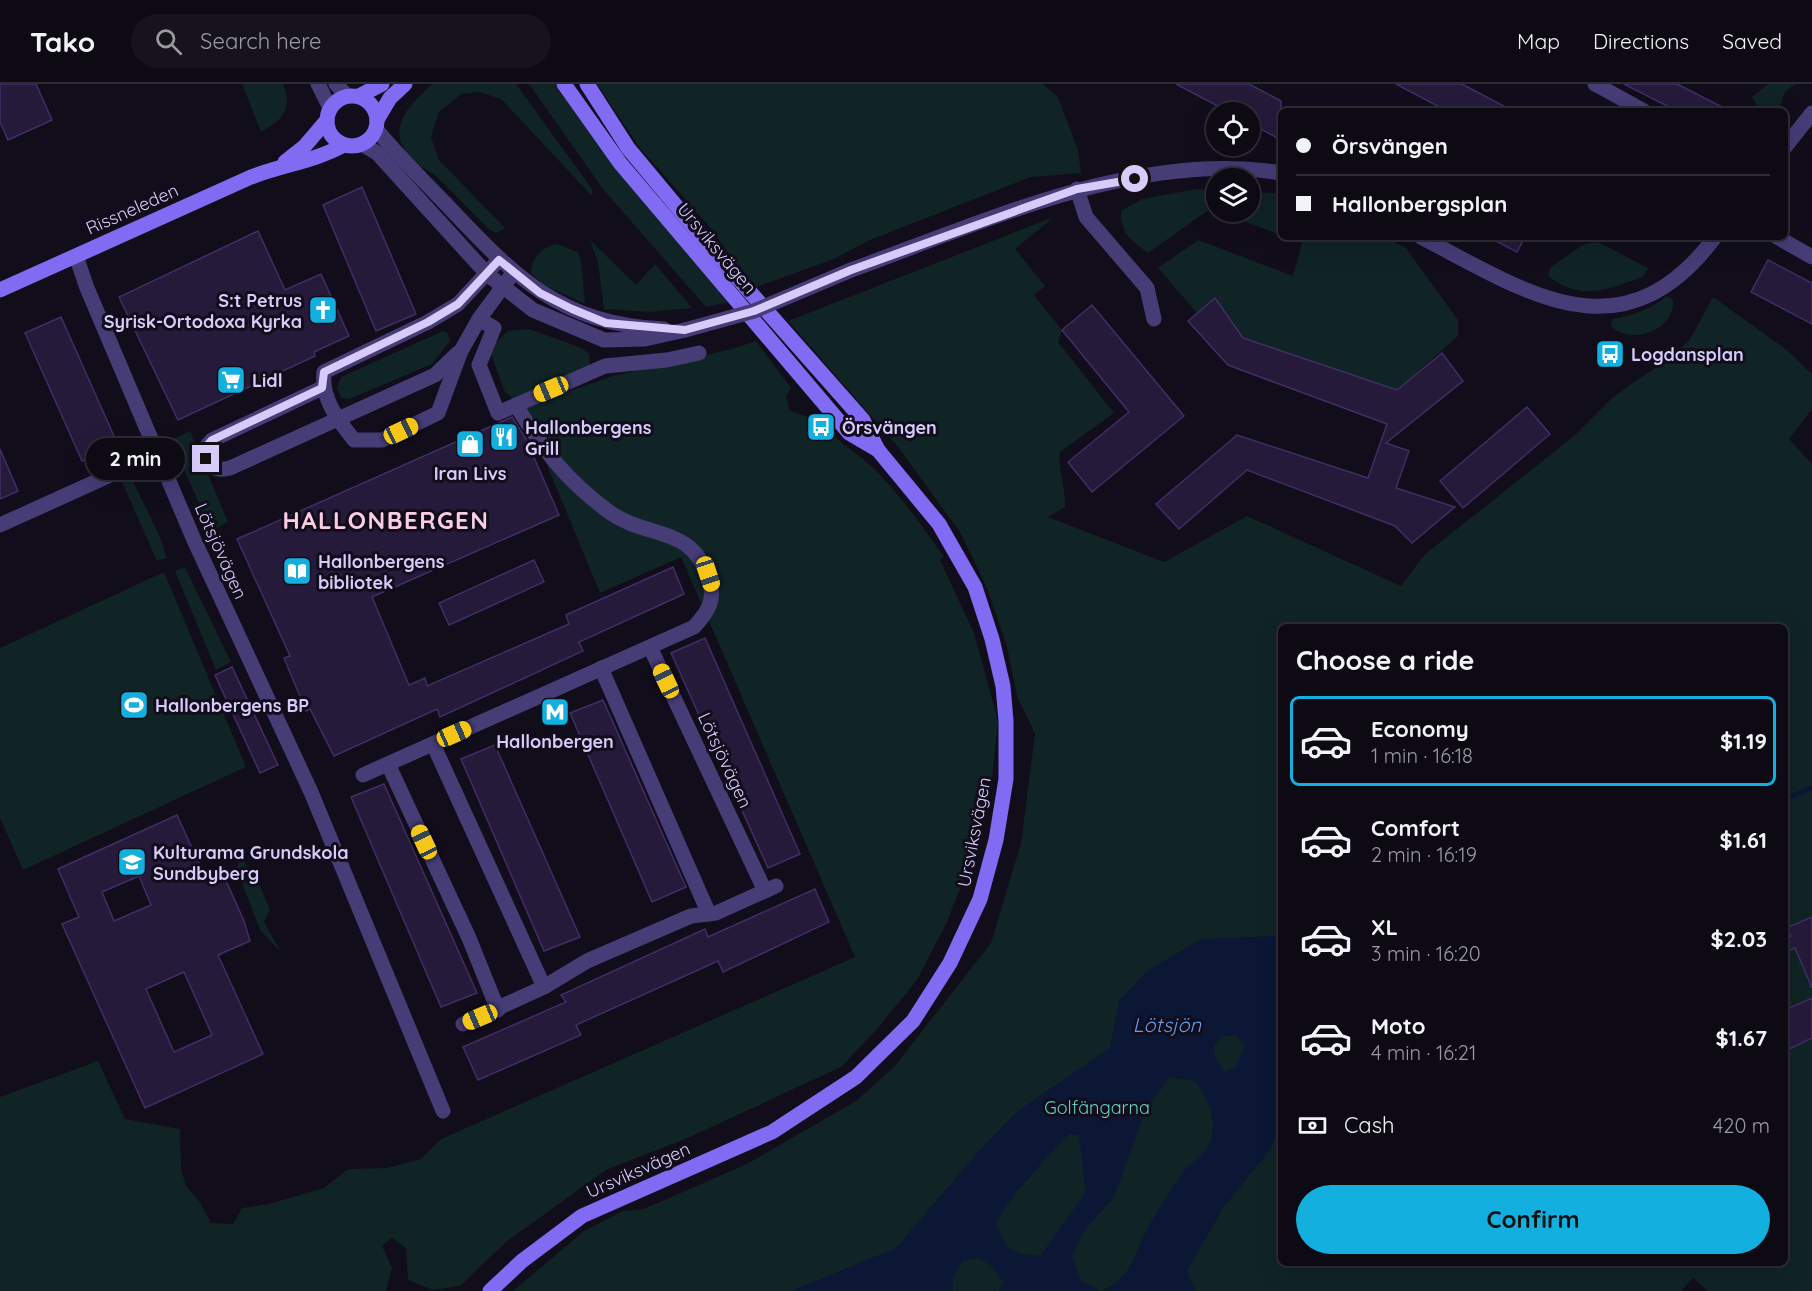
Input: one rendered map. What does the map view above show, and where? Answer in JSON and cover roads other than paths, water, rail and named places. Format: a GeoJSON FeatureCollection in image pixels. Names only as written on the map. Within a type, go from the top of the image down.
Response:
{"type":"FeatureCollection","features":[{"type":"Feature","properties":{"kind":"street"},"geometry":{"type":"LineString","coordinates":[[318,84],[328,114],[330,133],[344,145],[362,144],[378,153],[487,274],[533,310],[604,340],[645,339],[754,311],[851,270],[1077,189],[1176,172],[1240,169],[1278,173]]}},
{"type":"Feature","properties":{"kind":"street"},"geometry":{"type":"LineString","coordinates":[[336,84],[373,106],[377,125],[499,260],[540,293],[606,323],[685,330]]}},
{"type":"Feature","properties":{"kind":"street"},"geometry":{"type":"LineString","coordinates":[[328,114],[337,100],[382,84]]}},
{"type":"Feature","properties":{"kind":"street"},"geometry":{"type":"LineString","coordinates":[[362,144],[373,136],[390,98],[405,84]]}},
{"type":"Feature","properties":{"kind":"street","name":"Ursviksvägen"},"geometry":{"type":"LineString","coordinates":[[564,84],[620,163],[841,424],[849,433],[878,450]]}},
{"type":"Feature","properties":{"kind":"street","name":"Ursviksvägen"},"geometry":{"type":"LineString","coordinates":[[490,1291],[522,1261],[582,1216],[772,1132],[856,1077],[913,1021],[950,963],[980,899],[996,840],[1006,779],[1006,721],[1003,686],[992,639],[975,587],[939,524],[878,450],[863,420],[712,249],[628,148],[587,84]]}},
{"type":"Feature","properties":{"kind":"street"},"geometry":{"type":"LineString","coordinates":[[1595,84],[1639,108]]}},
{"type":"Feature","properties":{"kind":"street"},"geometry":{"type":"LineString","coordinates":[[1788,143],[1812,113]]}},
{"type":"Feature","properties":{"kind":"street","name":"Rissneleden"},"geometry":{"type":"LineString","coordinates":[[0,290],[280,165],[304,147],[328,114]]}},
{"type":"Feature","properties":{"kind":"street","name":"Rissneleden"},"geometry":{"type":"LineString","coordinates":[[280,165],[319,158],[344,145]]}},
{"type":"Feature","properties":{"kind":"street"},"geometry":{"type":"LineString","coordinates":[[1077,189],[1086,217],[1147,288],[1154,319]]}},
{"type":"Feature","properties":{"kind":"street"},"geometry":{"type":"LineString","coordinates":[[1427,240],[1529,292],[1573,305],[1604,307],[1625,304],[1676,278],[1689,269],[1713,240]]}},
{"type":"Feature","properties":{"kind":"street"},"geometry":{"type":"LineString","coordinates":[[1782,240],[1812,257]]}},
{"type":"Feature","properties":{"kind":"street","name":"Lötsjövägen"},"geometry":{"type":"LineString","coordinates":[[76,256],[87,288],[194,540],[310,792],[442,1111]]}},
{"type":"Feature","properties":{"kind":"street"},"geometry":{"type":"LineString","coordinates":[[499,260],[458,304],[324,372],[322,388],[338,419],[354,440],[382,440],[438,413],[461,351],[479,319],[513,273]]}},
{"type":"Feature","properties":{"kind":"street"},"geometry":{"type":"LineString","coordinates":[[479,319],[494,328],[479,365],[498,413],[605,366],[667,360],[699,353]]}},
{"type":"Feature","properties":{"kind":"street"},"geometry":{"type":"LineString","coordinates":[[322,388],[212,440],[205,448],[206,459],[211,468],[218,471],[230,468],[435,375],[461,351]]}},
{"type":"Feature","properties":{"kind":"street"},"geometry":{"type":"LineString","coordinates":[[363,775],[694,627],[710,609],[712,587],[704,560],[687,543],[646,529],[610,513],[565,476],[540,446],[516,405]]}},
{"type":"Feature","properties":{"kind":"street"},"geometry":{"type":"LineString","coordinates":[[0,525],[159,453]]}},
{"type":"Feature","properties":{"kind":"street","name":"Lötsjövägen"},"geometry":{"type":"LineString","coordinates":[[463,1024],[498,1010],[544,987],[587,961],[691,916],[709,914],[770,888],[650,646]]}},
{"type":"Feature","properties":{"kind":"street"},"geometry":{"type":"LineString","coordinates":[[601,668],[709,914]]}},
{"type":"Feature","properties":{"kind":"street"},"geometry":{"type":"LineString","coordinates":[[433,744],[544,987]]}},
{"type":"Feature","properties":{"kind":"street"},"geometry":{"type":"LineString","coordinates":[[387,764],[469,938],[498,1010]]}},
{"type":"Feature","properties":{"kind":"water","name":"Lötsjön"},"geometry":{"type":"Polygon","coordinates":[[[1278,936],[1278,1135],[1268,1152],[1223,1208],[1187,1271],[1195,1291],[1102,1291],[1113,1285],[1131,1265],[1163,1202],[1184,1171],[1207,1149],[1212,1136],[1211,1111],[1200,1088],[1195,1081],[1170,1077],[1146,1109],[1114,1197],[1084,1231],[1072,1256],[1081,1280],[1100,1291],[999,1291],[1003,1282],[991,1266],[979,1258],[962,1261],[953,1279],[953,1291],[791,1291],[896,1248],[978,1152],[1018,1111],[1110,1048],[1119,1001],[1146,972],[1201,939],[1278,936]],[[1235,1035],[1223,1036],[1214,1045],[1215,1058],[1225,1072],[1236,1067],[1245,1045],[1235,1035]],[[1068,1134],[1021,1188],[996,1223],[1003,1239],[1011,1249],[1023,1254],[1041,1255],[1086,1192],[1079,1135],[1068,1134]]]}},
{"type":"Feature","properties":{"kind":"waterway"},"geometry":{"type":"LineString","coordinates":[[1788,798],[1812,788]]}},
{"type":"Feature","properties":{"kind":"place","name":"S:t Petrus Syrisk-Ortodoxa Kyrka"},"geometry":{"type":"Point","coordinates":[323,310]}},
{"type":"Feature","properties":{"kind":"place","name":"Logdansplan"},"geometry":{"type":"Point","coordinates":[1610,354]}},
{"type":"Feature","properties":{"kind":"place","name":"Lidl"},"geometry":{"type":"Point","coordinates":[231,380]}},
{"type":"Feature","properties":{"kind":"place","name":"Örsvängen"},"geometry":{"type":"Point","coordinates":[821,427]}},
{"type":"Feature","properties":{"kind":"place","name":"Hallonbergens Grill"},"geometry":{"type":"Point","coordinates":[504,437]}},
{"type":"Feature","properties":{"kind":"place","name":"Iran Livs"},"geometry":{"type":"Point","coordinates":[470,444]}},
{"type":"Feature","properties":{"kind":"place","name":"Hallonbergens bibliotek"},"geometry":{"type":"Point","coordinates":[297,571]}},
{"type":"Feature","properties":{"kind":"place","name":"Hallonbergens BP"},"geometry":{"type":"Point","coordinates":[134,705]}},
{"type":"Feature","properties":{"kind":"place","name":"Hallonbergen"},"geometry":{"type":"Point","coordinates":[555,712]}},
{"type":"Feature","properties":{"kind":"place","name":"Kulturama Grundskola Sundbyberg"},"geometry":{"type":"Point","coordinates":[132,862]}},
{"type":"Feature","properties":{"kind":"district","name":"HALLONBERGEN"},"geometry":{"type":"Point","coordinates":[386,520]}},
{"type":"Feature","properties":{"kind":"park label","name":"Golfängarna"},"geometry":{"type":"Point","coordinates":[1097,1107]}}]}
